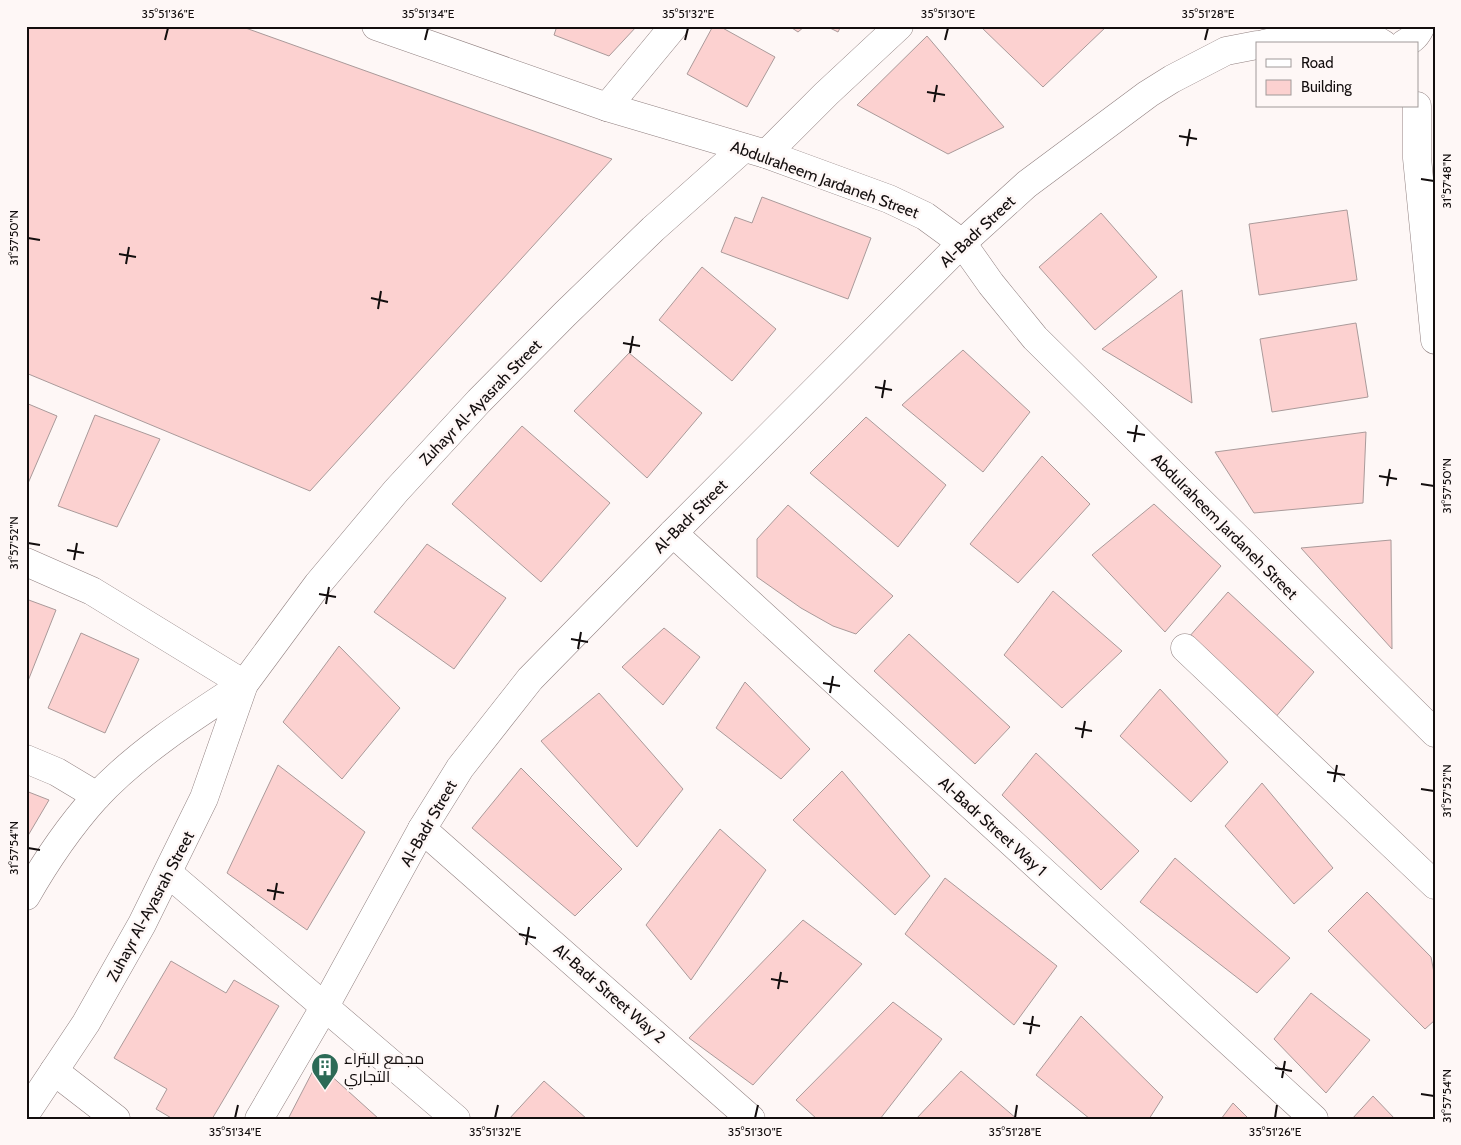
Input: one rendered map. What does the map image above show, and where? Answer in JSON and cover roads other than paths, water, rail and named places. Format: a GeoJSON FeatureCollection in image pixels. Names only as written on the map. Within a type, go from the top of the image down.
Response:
{"type":"FeatureCollection","features":[{"type":"Feature","properties":{"kind":"street","name":"Abdulraheem Jardaneh Street"},"geometry":{"type":"LineString","coordinates":[[376,26],[607,108],[755,151],[889,200],[925,216],[962,243],[991,284],[1035,338],[1435,733]]}},
{"type":"Feature","properties":{"kind":"street"},"geometry":{"type":"LineString","coordinates":[[607,108],[674,26]]}},
{"type":"Feature","properties":{"kind":"street","name":"Zuhayr Al-Ayasrah Street"},"geometry":{"type":"LineString","coordinates":[[26,1113],[115,974],[168,873],[204,798],[219,760],[244,684],[318,584],[396,491],[466,415],[565,314],[653,229],[826,94],[899,26]]}},
{"type":"Feature","properties":{"kind":"street","name":"Al-Badr Street"},"geometry":{"type":"LineString","coordinates":[[1273,39],[1310,42],[1374,37]]}},
{"type":"Feature","properties":{"kind":"street","name":"Al-Badr Street"},"geometry":{"type":"LineString","coordinates":[[259,1119],[325,1006],[422,829],[460,768],[530,679],[962,243],[1027,184],[1148,94],[1201,63],[1226,51],[1256,43]]}},
{"type":"Feature","properties":{"kind":"street"},"geometry":{"type":"LineString","coordinates":[[1399,108],[1416,158]]}},
{"type":"Feature","properties":{"kind":"street"},"geometry":{"type":"LineString","coordinates":[[1417,108],[1416,158],[1435,340]]}},
{"type":"Feature","properties":{"kind":"street","name":"Al-Badr Street Way 1"},"geometry":{"type":"LineString","coordinates":[[673,533],[1314,1119]]}},
{"type":"Feature","properties":{"kind":"street"},"geometry":{"type":"LineString","coordinates":[[26,562],[92,591],[244,684]]}},
{"type":"Feature","properties":{"kind":"street"},"geometry":{"type":"LineString","coordinates":[[1185,648],[1435,884]]}},
{"type":"Feature","properties":{"kind":"street","name":"Zuhayr Al-Ayasrah Street"},"geometry":{"type":"LineString","coordinates":[[26,896],[45,863],[70,828],[97,796],[167,736],[244,684]]}},
{"type":"Feature","properties":{"kind":"street"},"geometry":{"type":"LineString","coordinates":[[26,759],[57,772],[97,796]]}},
{"type":"Feature","properties":{"kind":"street","name":"Al-Badr Street Way 2"},"geometry":{"type":"LineString","coordinates":[[422,829],[751,1119]]}},
{"type":"Feature","properties":{"kind":"street"},"geometry":{"type":"LineString","coordinates":[[168,873],[456,1119]]}},
{"type":"Feature","properties":{"kind":"street"},"geometry":{"type":"LineString","coordinates":[[54,1071],[116,1119]]}},
{"type":"Feature","properties":{"kind":"place","name":"مجمع البتراء التجاري"},"geometry":{"type":"Point","coordinates":[325,1091]}}]}
